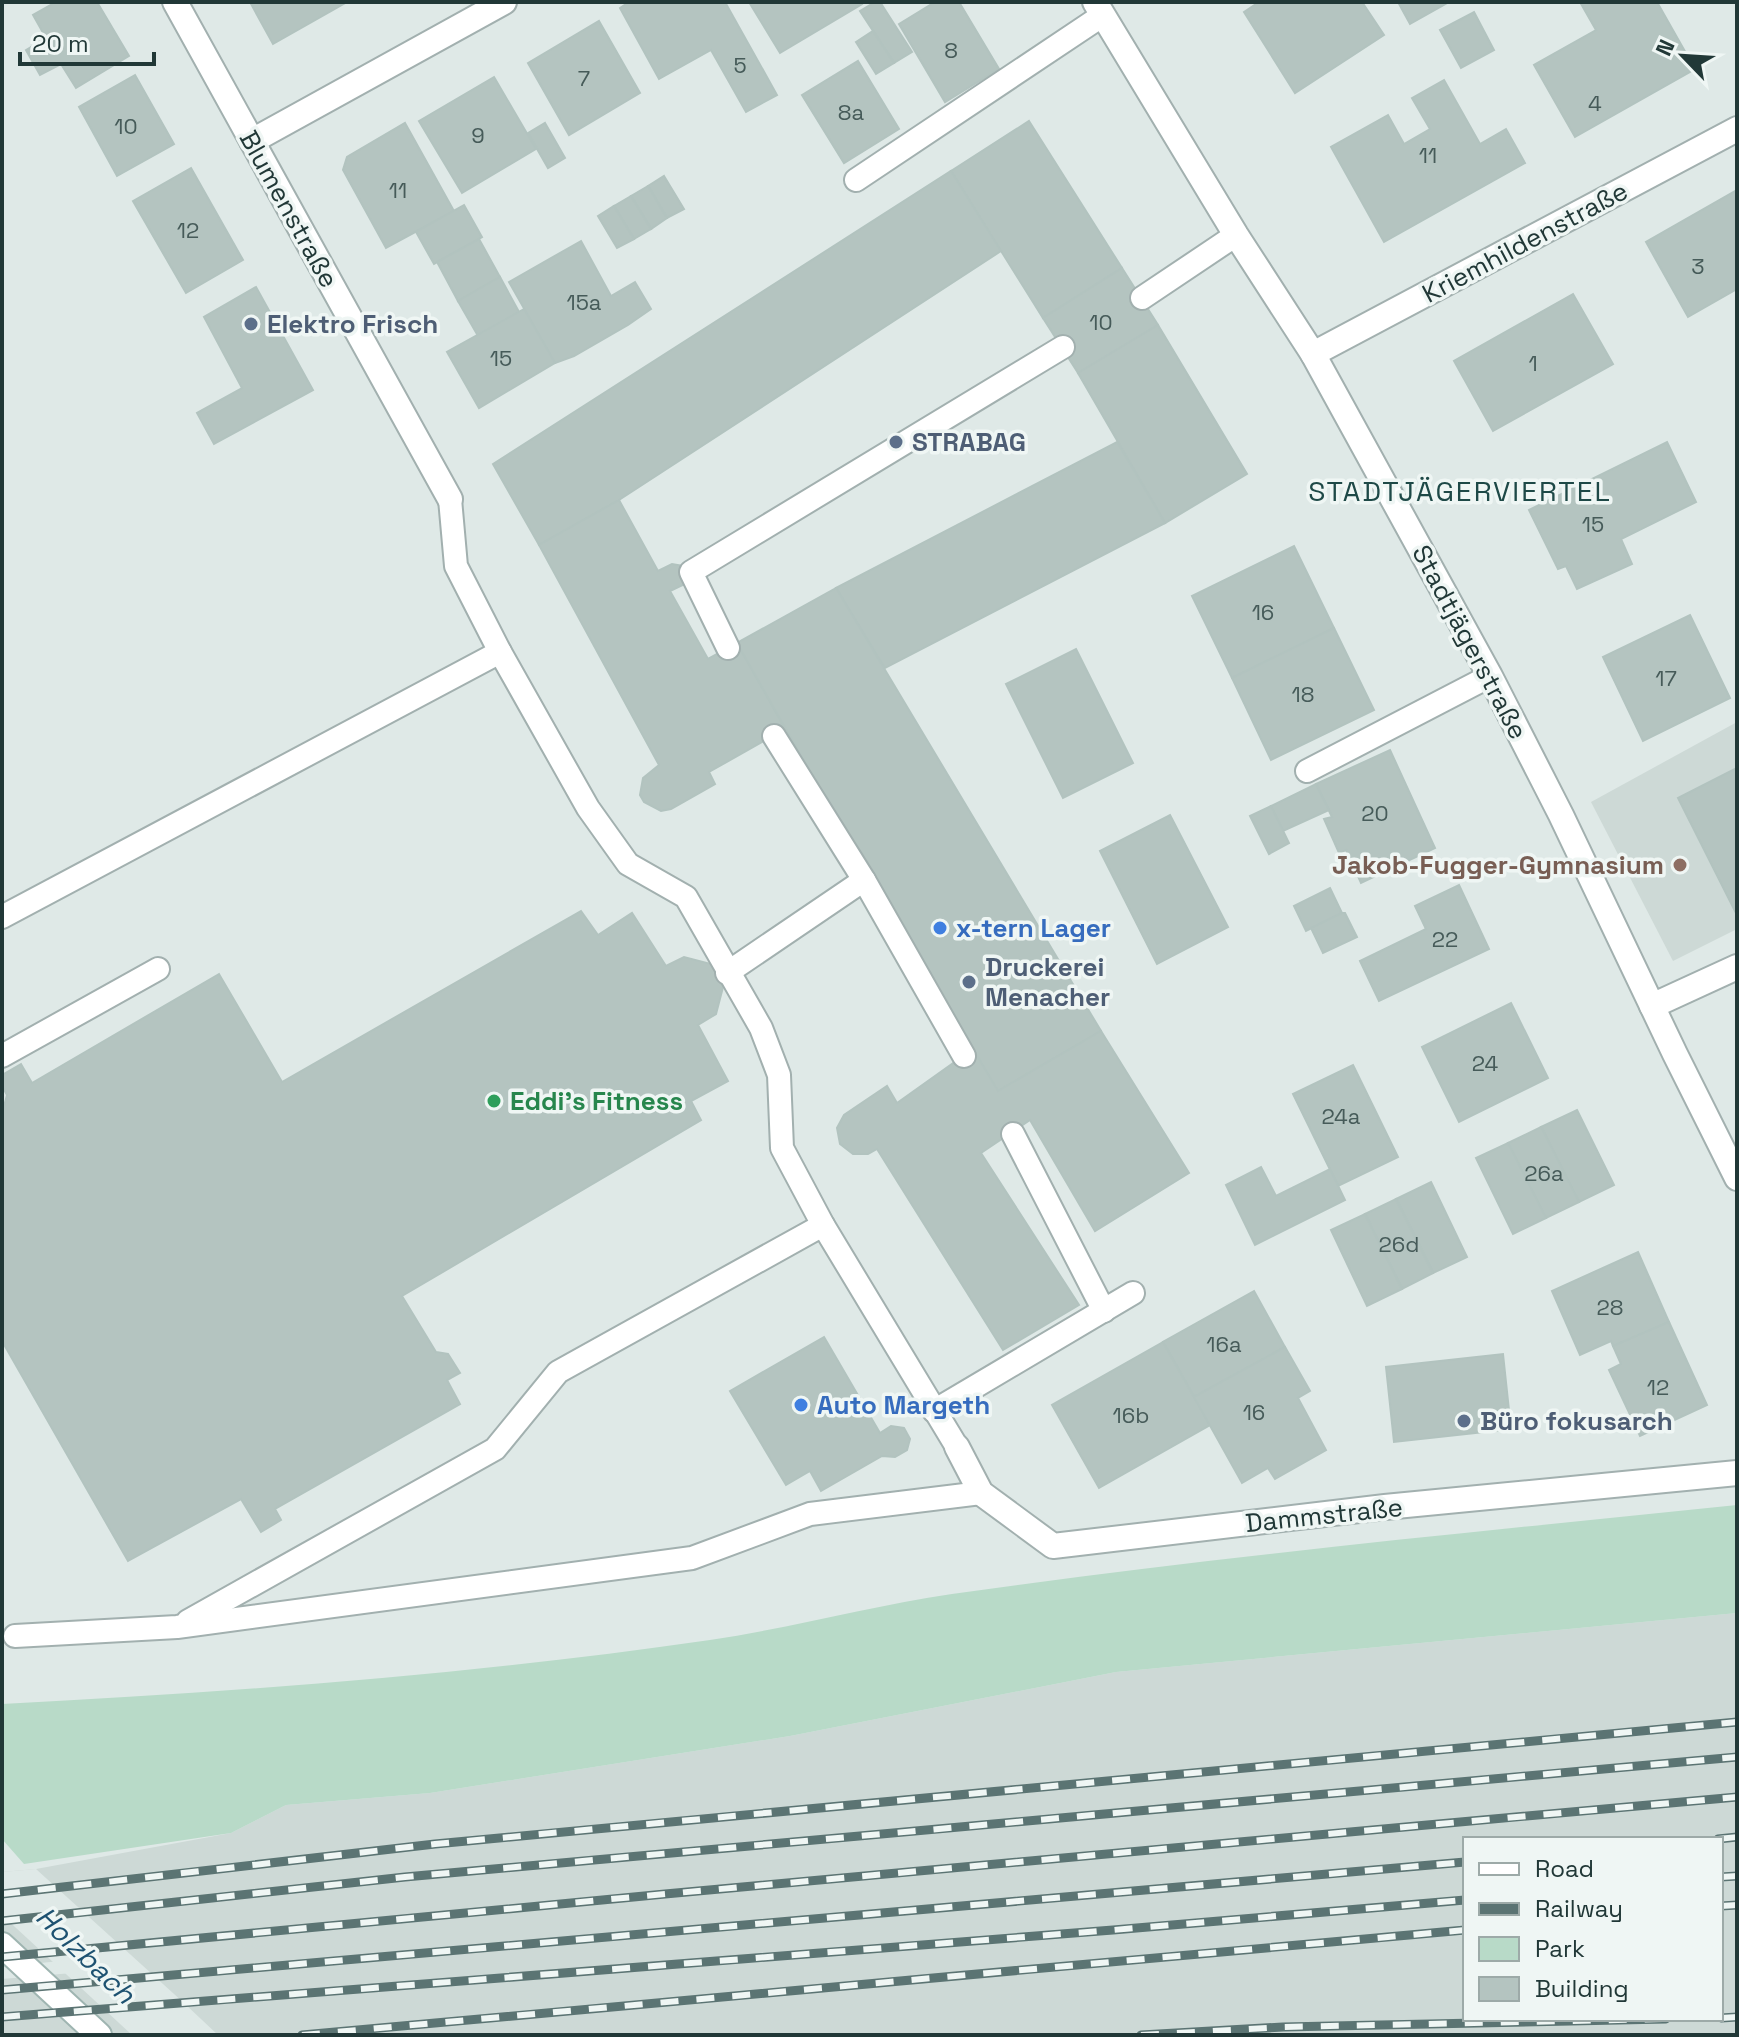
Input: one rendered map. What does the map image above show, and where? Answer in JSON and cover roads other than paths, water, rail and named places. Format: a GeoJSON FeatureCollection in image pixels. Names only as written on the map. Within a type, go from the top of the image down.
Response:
{"type":"FeatureCollection","features":[{"type":"Feature","properties":{"kind":"street","name":"Blumenstraße"},"geometry":{"type":"LineString","coordinates":[[175,2],[450,499]]}},
{"type":"Feature","properties":{"kind":"street"},"geometry":{"type":"LineString","coordinates":[[252,141],[504,2]]}},
{"type":"Feature","properties":{"kind":"street","name":"Stadtjägerstraße"},"geometry":{"type":"LineString","coordinates":[[1099,9],[1236,235],[1313,354],[1490,676],[1737,1178]]}},
{"type":"Feature","properties":{"kind":"street","name":"Kriemhildenstraße"},"geometry":{"type":"LineString","coordinates":[[1313,354],[1737,129]]}},
{"type":"Feature","properties":{"kind":"street"},"geometry":{"type":"LineString","coordinates":[[1652,1006],[1737,967]]}},
{"type":"Feature","properties":{"kind":"street","name":"Dammstraße"},"geometry":{"type":"LineString","coordinates":[[957,1447],[981,1493],[1053,1546],[1385,1507],[1737,1473]]}},
{"type":"Feature","properties":{"kind":"street"},"geometry":{"type":"LineString","coordinates":[[2,1945],[99,2035]]}},
{"type":"Feature","properties":{"kind":"lane"},"geometry":{"type":"LineString","coordinates":[[856,180],[1099,9]]}},
{"type":"Feature","properties":{"kind":"lane"},"geometry":{"type":"LineString","coordinates":[[1142,298],[1236,235]]}},
{"type":"Feature","properties":{"kind":"lane"},"geometry":{"type":"LineString","coordinates":[[728,648],[691,572],[1063,347]]}},
{"type":"Feature","properties":{"kind":"lane"},"geometry":{"type":"LineString","coordinates":[[450,499],[456,566],[500,652],[588,808],[628,864],[686,897],[761,1028],[779,1075],[782,1148],[823,1225],[957,1447]]}},
{"type":"Feature","properties":{"kind":"lane"},"geometry":{"type":"LineString","coordinates":[[2,917],[500,652]]}},
{"type":"Feature","properties":{"kind":"lane"},"geometry":{"type":"LineString","coordinates":[[1307,771],[1490,676]]}},
{"type":"Feature","properties":{"kind":"lane"},"geometry":{"type":"LineString","coordinates":[[774,736],[864,880],[964,1056]]}},
{"type":"Feature","properties":{"kind":"lane"},"geometry":{"type":"LineString","coordinates":[[727,973],[864,880]]}},
{"type":"Feature","properties":{"kind":"lane"},"geometry":{"type":"LineString","coordinates":[[2,1056],[158,969]]}},
{"type":"Feature","properties":{"kind":"lane"},"geometry":{"type":"LineString","coordinates":[[1013,1134],[1104,1311]]}},
{"type":"Feature","properties":{"kind":"lane"},"geometry":{"type":"LineString","coordinates":[[177,1627],[495,1449],[558,1372],[823,1225]]}},
{"type":"Feature","properties":{"kind":"lane"},"geometry":{"type":"LineString","coordinates":[[934,1411],[1133,1293]]}},
{"type":"Feature","properties":{"kind":"lane"},"geometry":{"type":"LineString","coordinates":[[15,1636],[177,1627],[692,1558],[810,1514],[981,1493]]}},
{"type":"Feature","properties":{"kind":"railway"},"geometry":{"type":"LineString","coordinates":[[2,1894],[435,1844],[1737,1722]]}},
{"type":"Feature","properties":{"kind":"railway"},"geometry":{"type":"LineString","coordinates":[[2,1921],[405,1877],[1737,1757]]}},
{"type":"Feature","properties":{"kind":"railway"},"geometry":{"type":"LineString","coordinates":[[2,1957],[1737,1797]]}},
{"type":"Feature","properties":{"kind":"railway"},"geometry":{"type":"LineString","coordinates":[[1723,1838],[1737,1837]]}},
{"type":"Feature","properties":{"kind":"railway"},"geometry":{"type":"LineString","coordinates":[[2,1990],[1463,1862]]}},
{"type":"Feature","properties":{"kind":"railway"},"geometry":{"type":"LineString","coordinates":[[1723,1877],[1737,1876]]}},
{"type":"Feature","properties":{"kind":"railway"},"geometry":{"type":"LineString","coordinates":[[2,2017],[1463,1900]]}},
{"type":"Feature","properties":{"kind":"railway"},"geometry":{"type":"LineString","coordinates":[[1723,1906],[1737,1905]]}},
{"type":"Feature","properties":{"kind":"railway"},"geometry":{"type":"LineString","coordinates":[[302,2035],[1463,1930]]}},
{"type":"Feature","properties":{"kind":"railway"},"geometry":{"type":"LineString","coordinates":[[1723,2018],[1737,2017]]}},
{"type":"Feature","properties":{"kind":"railway"},"geometry":{"type":"LineString","coordinates":[[1141,2035],[1283,2027],[1570,2021]]}},
{"type":"Feature","properties":{"kind":"place","name":"Elektro Frisch"},"geometry":{"type":"Point","coordinates":[251,324]}},
{"type":"Feature","properties":{"kind":"place","name":"STRABAG"},"geometry":{"type":"Point","coordinates":[896,442]}},
{"type":"Feature","properties":{"kind":"place","name":"Jakob-Fugger-Gymnasium"},"geometry":{"type":"Point","coordinates":[1680,865]}},
{"type":"Feature","properties":{"kind":"place","name":"x-tern Lager"},"geometry":{"type":"Point","coordinates":[940,928]}},
{"type":"Feature","properties":{"kind":"place","name":"Druckerei Menacher"},"geometry":{"type":"Point","coordinates":[969,982]}},
{"type":"Feature","properties":{"kind":"place","name":"Eddi's Fitness"},"geometry":{"type":"Point","coordinates":[494,1101]}},
{"type":"Feature","properties":{"kind":"place","name":"Auto Margeth"},"geometry":{"type":"Point","coordinates":[801,1405]}},
{"type":"Feature","properties":{"kind":"place","name":"Büro fokusarch"},"geometry":{"type":"Point","coordinates":[1464,1421]}},
{"type":"Feature","properties":{"kind":"district","name":"STADTJÄGERVIERTEL"},"geometry":{"type":"Point","coordinates":[1460,491]}},
{"type":"Feature","properties":{"kind":"water label","name":"Holzbach"},"geometry":{"type":"Point","coordinates":[86,1955]}}]}
